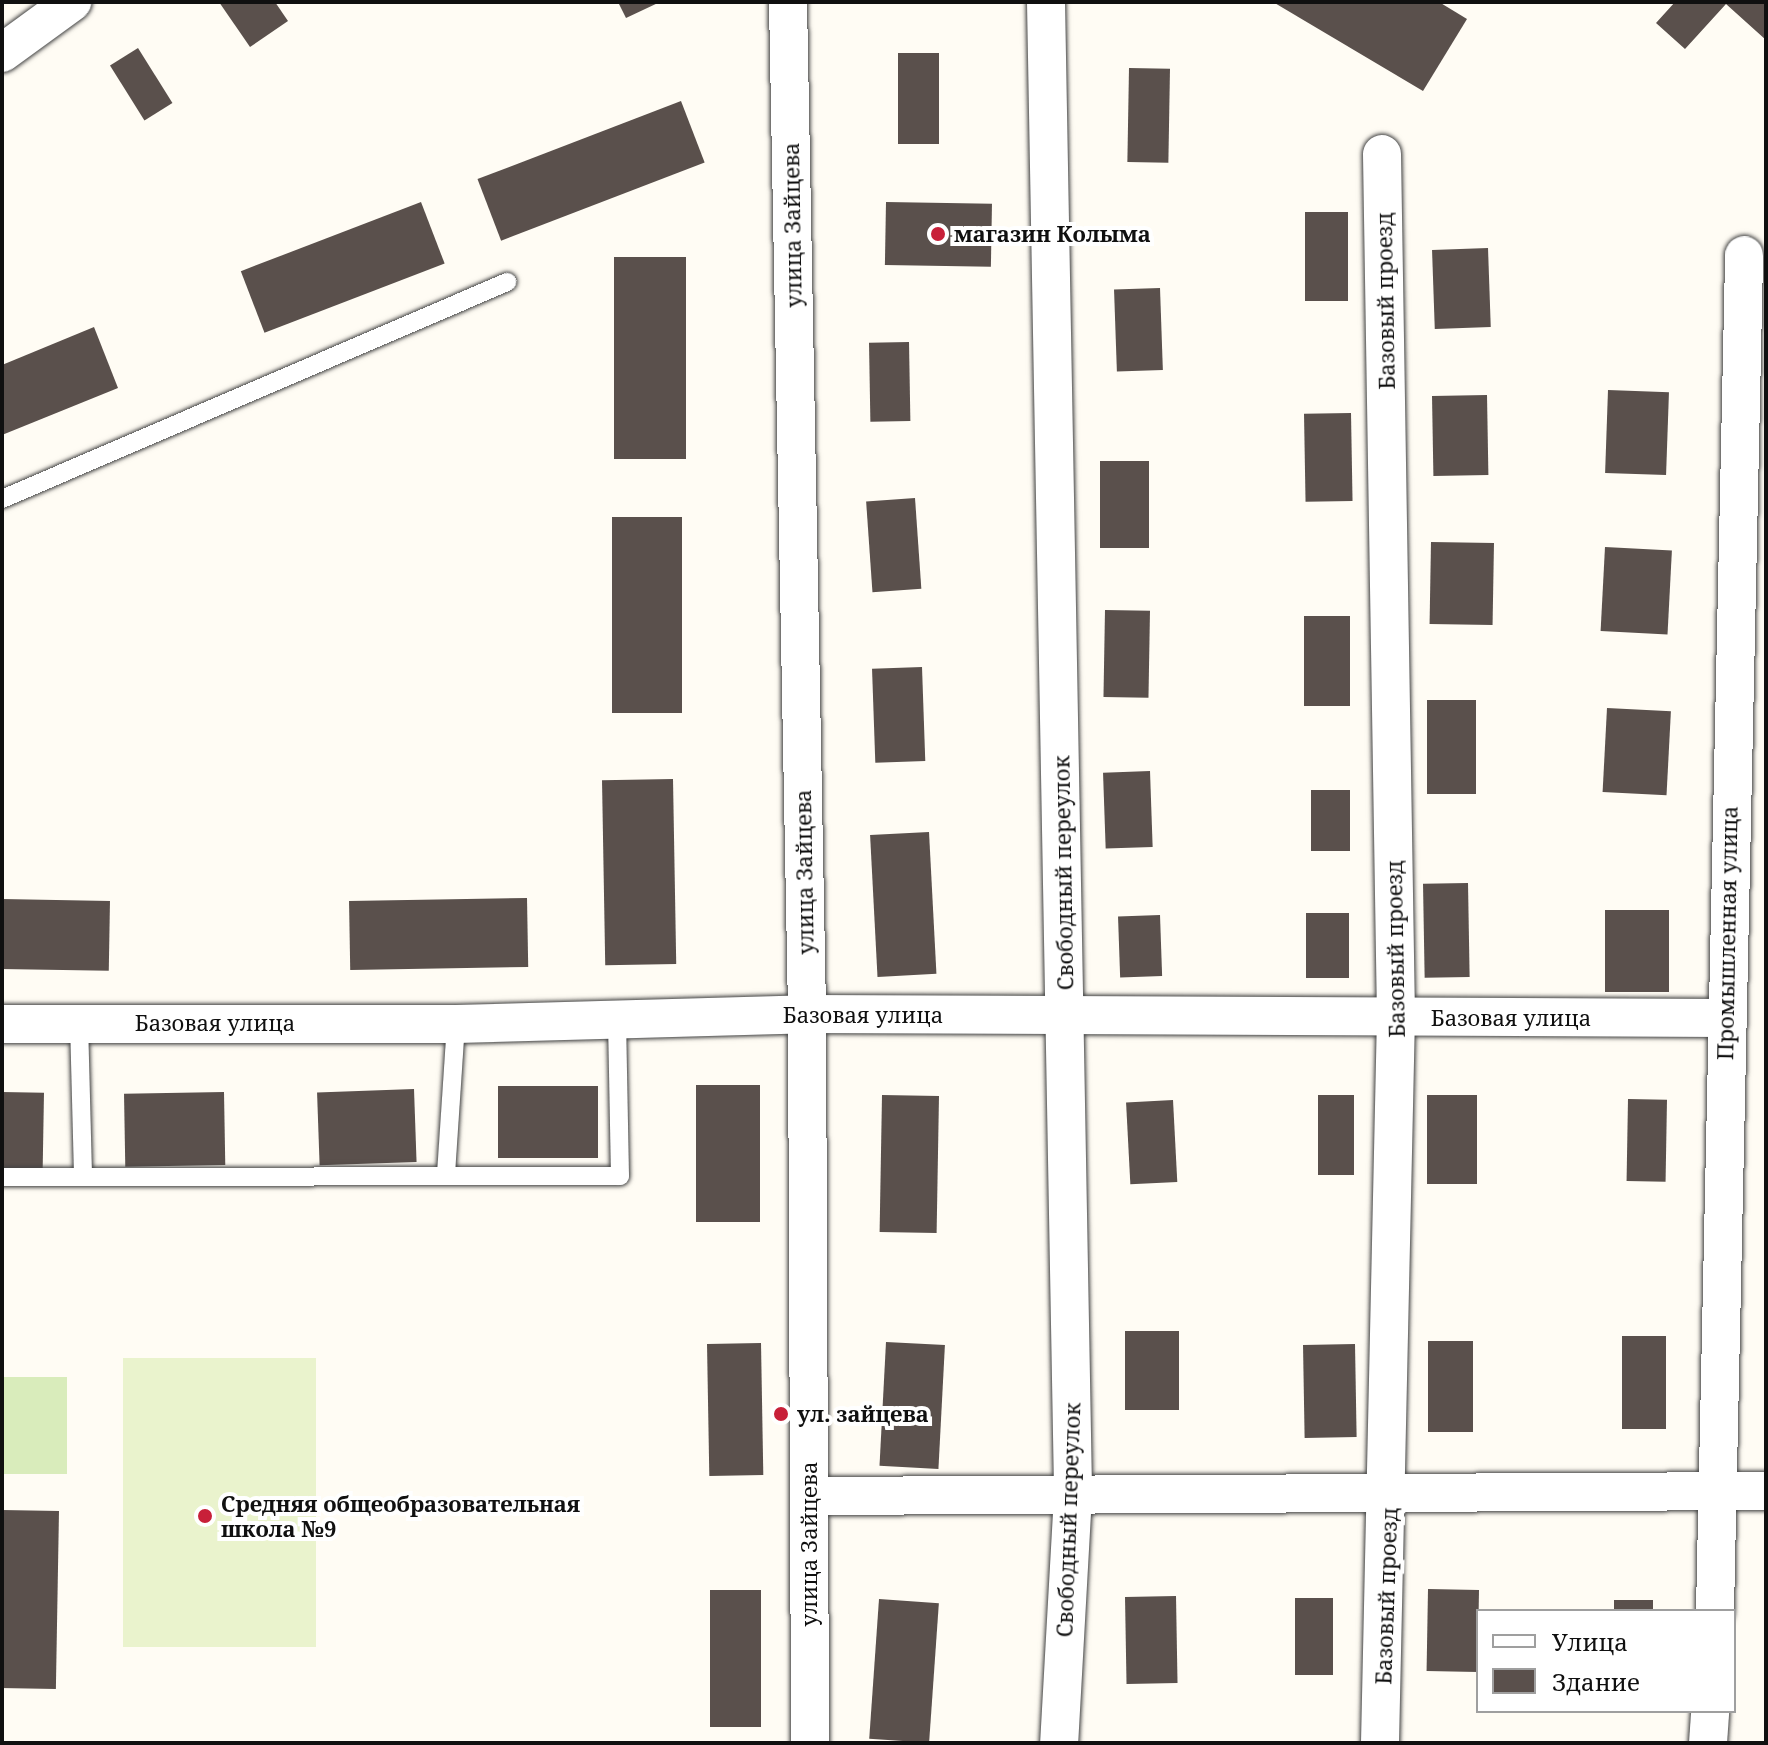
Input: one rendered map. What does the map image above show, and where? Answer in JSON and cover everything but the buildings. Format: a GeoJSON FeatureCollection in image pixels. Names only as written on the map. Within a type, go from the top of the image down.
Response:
{"type":"FeatureCollection","features":[{"type":"Feature","properties":{"kind":"street"},"geometry":{"type":"LineString","coordinates":[[2,53],[72,2]]}},
{"type":"Feature","properties":{"kind":"street","name":"улица Зайцева"},"geometry":{"type":"LineString","coordinates":[[788,2],[807,1014],[810,1743]]}},
{"type":"Feature","properties":{"kind":"street","name":"Свободный переулок"},"geometry":{"type":"LineString","coordinates":[[1046,2],[1073,1495],[1059,1743]]}},
{"type":"Feature","properties":{"kind":"street","name":"Базовый проезд"},"geometry":{"type":"LineString","coordinates":[[1380,1743],[1390,1493],[1396,1017],[1382,154]]}},
{"type":"Feature","properties":{"kind":"street","name":"Промышленная улица"},"geometry":{"type":"LineString","coordinates":[[1715,1609],[1720,1490],[1725,1018],[1744,255]]}},
{"type":"Feature","properties":{"kind":"street","name":"Базовая улица"},"geometry":{"type":"LineString","coordinates":[[2,1024],[456,1024],[807,1014],[1725,1018]]}},
{"type":"Feature","properties":{"kind":"street"},"geometry":{"type":"LineString","coordinates":[[809,1496],[1766,1491]]}},
{"type":"Feature","properties":{"kind":"street"},"geometry":{"type":"LineString","coordinates":[[1708,1743],[1710,1713]]}},
{"type":"Feature","properties":{"kind":"lane"},"geometry":{"type":"LineString","coordinates":[[2,499],[507,282]]}},
{"type":"Feature","properties":{"kind":"lane"},"geometry":{"type":"LineString","coordinates":[[2,1177],[620,1176],[617,1020]]}},
{"type":"Feature","properties":{"kind":"lane"},"geometry":{"type":"LineString","coordinates":[[79,1022],[83,1176]]}},
{"type":"Feature","properties":{"kind":"lane"},"geometry":{"type":"LineString","coordinates":[[446,1174],[456,1024]]}},
{"type":"Feature","properties":{"kind":"green space"},"geometry":{"type":"Polygon","coordinates":[[[123,1358],[316,1358],[316,1647],[123,1647],[123,1358]]]}},
{"type":"Feature","properties":{"kind":"green space"},"geometry":{"type":"Polygon","coordinates":[[[2,1377],[67,1377],[67,1474],[2,1474],[2,1377]]]}},
{"type":"Feature","properties":{"kind":"place","name":"магазин Колыма"},"geometry":{"type":"Point","coordinates":[938,234]}},
{"type":"Feature","properties":{"kind":"place","name":"ул. зайцева"},"geometry":{"type":"Point","coordinates":[781,1414]}},
{"type":"Feature","properties":{"kind":"place","name":"Средняя общеобразовательная школа №9"},"geometry":{"type":"Point","coordinates":[205,1516]}}]}
